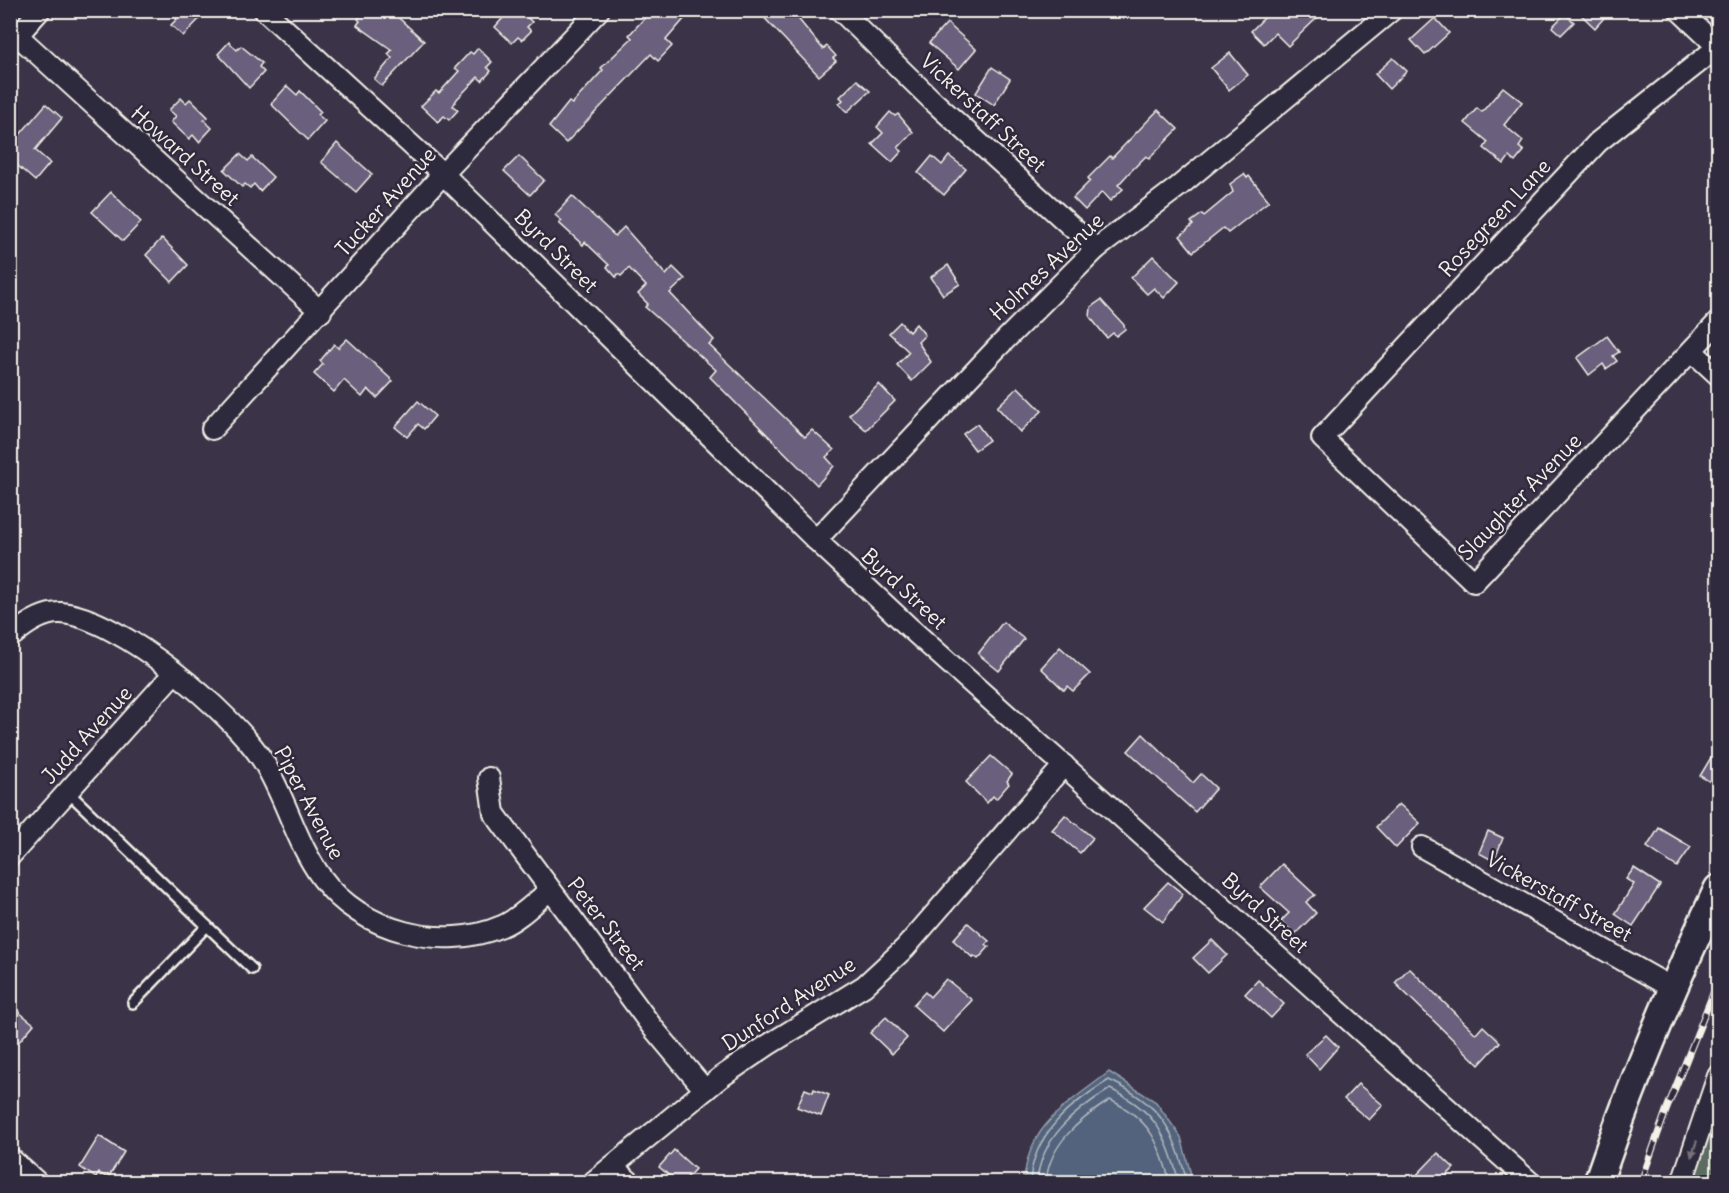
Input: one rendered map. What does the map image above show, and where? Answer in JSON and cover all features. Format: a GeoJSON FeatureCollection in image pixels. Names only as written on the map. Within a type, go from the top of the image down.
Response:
{"type":"FeatureCollection","features":[{"type":"Feature","properties":{"kind":"main road"},"geometry":{"type":"LineString","coordinates":[[1598,1182],[1622,1110],[1672,988],[1719,889]]}},
{"type":"Feature","properties":{"kind":"street"},"geometry":{"type":"LineString","coordinates":[[14,40],[40,10]]}},
{"type":"Feature","properties":{"kind":"street","name":"Byrd Street"},"geometry":{"type":"LineString","coordinates":[[264,10],[443,174],[816,540],[1530,1182]]}},
{"type":"Feature","properties":{"kind":"street","name":"Tucker Avenue"},"geometry":{"type":"LineString","coordinates":[[212,429],[321,312],[443,174],[599,10]]}},
{"type":"Feature","properties":{"kind":"street","name":"Vickerstaff Street"},"geometry":{"type":"LineString","coordinates":[[840,10],[934,102],[1096,249]]}},
{"type":"Feature","properties":{"kind":"street","name":"Holmes Avenue"},"geometry":{"type":"LineString","coordinates":[[816,540],[994,350],[1096,249],[1178,187],[1392,10]]}},
{"type":"Feature","properties":{"kind":"street"},"geometry":{"type":"LineString","coordinates":[[1679,10],[1719,47]]}},
{"type":"Feature","properties":{"kind":"street","name":"Howard Street"},"geometry":{"type":"LineString","coordinates":[[14,40],[321,312]]}},
{"type":"Feature","properties":{"kind":"street","name":"Rosegreen Lane"},"geometry":{"type":"LineString","coordinates":[[1322,438],[1598,142],[1719,47]]}},
{"type":"Feature","properties":{"kind":"street","name":"Slaughter Avenue"},"geometry":{"type":"LineString","coordinates":[[1322,438],[1474,582],[1719,322]]}},
{"type":"Feature","properties":{"kind":"street"},"geometry":{"type":"LineString","coordinates":[[1692,351],[1719,375]]}},
{"type":"Feature","properties":{"kind":"street","name":"Piper Avenue"},"geometry":{"type":"LineString","coordinates":[[13,635],[30,620],[61,613],[104,626],[161,661],[238,728],[263,761],[306,853],[323,880],[352,908],[387,927],[429,937],[474,936],[505,926],[549,891]]}},
{"type":"Feature","properties":{"kind":"street","name":"Judd Avenue"},"geometry":{"type":"LineString","coordinates":[[10,856],[174,673]]}},
{"type":"Feature","properties":{"kind":"street","name":"Dunford Avenue"},"geometry":{"type":"LineString","coordinates":[[593,1182],[705,1090],[768,1045],[864,986],[905,948],[1064,765]]}},
{"type":"Feature","properties":{"kind":"street","name":"Peter Street"},"geometry":{"type":"LineString","coordinates":[[489,778],[494,813],[549,891],[604,959],[653,1028],[705,1090]]}},
{"type":"Feature","properties":{"kind":"street","name":"Vickerstaff Street"},"geometry":{"type":"LineString","coordinates":[[1422,847],[1672,988]]}},
{"type":"Feature","properties":{"kind":"street"},"geometry":{"type":"LineString","coordinates":[[1682,1182],[1719,1076]]}},
{"type":"Feature","properties":{"kind":"street"},"geometry":{"type":"LineString","coordinates":[[10,1158],[37,1182]]}},
{"type":"Feature","properties":{"kind":"street"},"geometry":{"type":"LineString","coordinates":[[612,1167],[630,1182]]}},
{"type":"Feature","properties":{"kind":"lane"},"geometry":{"type":"LineString","coordinates":[[68,792],[252,969]]}},
{"type":"Feature","properties":{"kind":"lane"},"geometry":{"type":"LineString","coordinates":[[134,1003],[207,926]]}},
{"type":"Feature","properties":{"kind":"green space"},"geometry":{"type":"Polygon","coordinates":[[[1718,1109],[1718,1182],[1693,1182],[1718,1109]]]}},
{"type":"Feature","properties":{"kind":"water"},"geometry":{"type":"Polygon","coordinates":[[[1109,1072],[1156,1102],[1181,1137],[1193,1182],[1024,1182],[1027,1162],[1041,1131],[1065,1106],[1109,1072]]]}},
{"type":"Feature","properties":{"kind":"building"},"geometry":{"type":"Polygon","coordinates":[[[169,10],[208,10],[183,36],[171,25],[177,19],[169,10]]]}},
{"type":"Feature","properties":{"kind":"building"},"geometry":{"type":"Polygon","coordinates":[[[365,10],[390,10],[424,41],[382,86],[374,79],[392,58],[388,54],[392,50],[357,25],[360,21],[358,19],[365,10]]]}},
{"type":"Feature","properties":{"kind":"building"},"geometry":{"type":"Polygon","coordinates":[[[510,10],[520,10],[532,22],[527,27],[531,31],[522,40],[518,37],[512,43],[495,27],[510,10]]]}},
{"type":"Feature","properties":{"kind":"building"},"geometry":{"type":"Polygon","coordinates":[[[652,10],[692,10],[666,40],[672,46],[658,61],[651,54],[566,143],[549,127],[569,102],[572,104],[603,70],[601,68],[632,38],[629,35],[652,10]]]}},
{"type":"Feature","properties":{"kind":"building"},"geometry":{"type":"Polygon","coordinates":[[[757,10],[791,10],[823,49],[827,46],[836,56],[833,58],[836,61],[819,76],[757,10]]]}},
{"type":"Feature","properties":{"kind":"building"},"geometry":{"type":"Polygon","coordinates":[[[1272,10],[1325,10],[1288,46],[1275,33],[1264,44],[1251,31],[1272,10]]]}},
{"type":"Feature","properties":{"kind":"building"},"geometry":{"type":"Polygon","coordinates":[[[1576,10],[1611,10],[1595,28],[1576,10]]]}},
{"type":"Feature","properties":{"kind":"building"},"geometry":{"type":"Polygon","coordinates":[[[1565,14],[1574,22],[1561,35],[1552,27],[1565,14]]]}},
{"type":"Feature","properties":{"kind":"building"},"geometry":{"type":"Polygon","coordinates":[[[1435,18],[1449,33],[1425,55],[1411,40],[1435,18]]]}},
{"type":"Feature","properties":{"kind":"building"},"geometry":{"type":"Polygon","coordinates":[[[947,23],[976,49],[959,69],[929,43],[947,23]]]}},
{"type":"Feature","properties":{"kind":"building"},"geometry":{"type":"Polygon","coordinates":[[[229,42],[237,50],[241,46],[262,63],[259,67],[264,72],[249,88],[218,54],[229,42]]]}},
{"type":"Feature","properties":{"kind":"building"},"geometry":{"type":"Polygon","coordinates":[[[478,48],[492,62],[487,67],[491,71],[482,81],[478,77],[457,99],[453,106],[458,110],[449,120],[444,116],[438,122],[421,106],[436,91],[439,93],[459,71],[455,68],[470,52],[473,54],[478,48]]]}},
{"type":"Feature","properties":{"kind":"building"},"geometry":{"type":"Polygon","coordinates":[[[1230,53],[1248,75],[1229,90],[1211,68],[1230,53]]]}},
{"type":"Feature","properties":{"kind":"building"},"geometry":{"type":"Polygon","coordinates":[[[1393,58],[1407,71],[1389,89],[1375,74],[1393,58]]]}},
{"type":"Feature","properties":{"kind":"building"},"geometry":{"type":"Polygon","coordinates":[[[992,67],[1010,79],[994,105],[976,93],[992,67]]]}},
{"type":"Feature","properties":{"kind":"building"},"geometry":{"type":"Polygon","coordinates":[[[857,80],[870,91],[847,112],[839,104],[843,100],[840,97],[857,80]]]}},
{"type":"Feature","properties":{"kind":"building"},"geometry":{"type":"Polygon","coordinates":[[[287,86],[297,95],[300,91],[321,112],[318,115],[325,121],[308,140],[271,104],[287,86]]]}},
{"type":"Feature","properties":{"kind":"building"},"geometry":{"type":"Polygon","coordinates":[[[1503,87],[1522,102],[1504,125],[1523,141],[1519,147],[1524,151],[1515,162],[1509,157],[1504,164],[1484,148],[1488,142],[1465,123],[1477,108],[1482,112],[1503,87]]]}},
{"type":"Feature","properties":{"kind":"building"},"geometry":{"type":"Polygon","coordinates":[[[181,98],[186,103],[190,99],[208,117],[204,120],[212,128],[199,142],[193,135],[189,139],[171,122],[176,116],[169,110],[181,98]]]}},
{"type":"Feature","properties":{"kind":"building"},"geometry":{"type":"Polygon","coordinates":[[[46,104],[62,118],[35,150],[50,163],[35,181],[10,159],[10,146],[46,104]]]}},
{"type":"Feature","properties":{"kind":"building"},"geometry":{"type":"Polygon","coordinates":[[[1158,110],[1178,129],[1149,159],[1146,156],[1128,174],[1118,185],[1123,189],[1110,201],[1102,192],[1085,210],[1073,198],[1090,181],[1088,178],[1110,156],[1112,158],[1158,110]]]}},
{"type":"Feature","properties":{"kind":"building"},"geometry":{"type":"Polygon","coordinates":[[[890,112],[895,116],[898,114],[913,132],[898,148],[902,151],[892,162],[872,144],[883,133],[877,127],[890,112]]]}},
{"type":"Feature","properties":{"kind":"building"},"geometry":{"type":"Polygon","coordinates":[[[337,143],[372,174],[356,192],[321,162],[337,143]]]}},
{"type":"Feature","properties":{"kind":"building"},"geometry":{"type":"Polygon","coordinates":[[[240,154],[248,161],[252,157],[273,177],[260,191],[254,184],[250,188],[245,184],[242,187],[224,170],[240,154]]]}},
{"type":"Feature","properties":{"kind":"building"},"geometry":{"type":"Polygon","coordinates":[[[519,156],[544,180],[530,195],[504,171],[519,156]]]}},
{"type":"Feature","properties":{"kind":"building"},"geometry":{"type":"Polygon","coordinates":[[[932,156],[942,165],[949,156],[966,169],[944,195],[918,173],[932,156]]]}},
{"type":"Feature","properties":{"kind":"building"},"geometry":{"type":"Polygon","coordinates":[[[1244,174],[1247,178],[1249,176],[1269,201],[1228,233],[1223,228],[1193,252],[1180,236],[1193,225],[1191,222],[1202,214],[1204,216],[1233,192],[1230,184],[1244,174]]]}},
{"type":"Feature","properties":{"kind":"building"},"geometry":{"type":"Polygon","coordinates":[[[111,192],[141,222],[123,241],[92,212],[111,192]]]}},
{"type":"Feature","properties":{"kind":"building"},"geometry":{"type":"Polygon","coordinates":[[[572,196],[615,236],[624,227],[666,275],[673,267],[685,279],[670,293],[714,340],[709,345],[805,437],[812,430],[834,450],[826,457],[834,466],[817,485],[710,377],[716,370],[645,307],[648,304],[638,294],[646,286],[629,268],[621,276],[618,274],[616,277],[607,267],[609,265],[585,242],[583,245],[559,223],[562,221],[555,215],[572,196]]]}},
{"type":"Feature","properties":{"kind":"building"},"geometry":{"type":"Polygon","coordinates":[[[162,238],[188,265],[172,282],[146,255],[162,238]]]}},
{"type":"Feature","properties":{"kind":"building"},"geometry":{"type":"Polygon","coordinates":[[[1153,256],[1179,282],[1164,298],[1154,288],[1147,294],[1131,278],[1153,256]]]}},
{"type":"Feature","properties":{"kind":"building"},"geometry":{"type":"Polygon","coordinates":[[[948,265],[960,284],[943,295],[931,277],[948,265]]]}},
{"type":"Feature","properties":{"kind":"building"},"geometry":{"type":"Polygon","coordinates":[[[1101,300],[1124,325],[1125,329],[1116,336],[1113,333],[1107,338],[1090,317],[1091,307],[1101,300]]]}},
{"type":"Feature","properties":{"kind":"building"},"geometry":{"type":"Polygon","coordinates":[[[900,322],[909,332],[916,324],[925,335],[918,342],[931,362],[912,381],[897,365],[909,352],[889,333],[900,322]]]}},
{"type":"Feature","properties":{"kind":"building"},"geometry":{"type":"Polygon","coordinates":[[[1607,336],[1619,352],[1613,356],[1617,361],[1606,369],[1603,364],[1589,375],[1577,358],[1607,336]]]}},
{"type":"Feature","properties":{"kind":"building"},"geometry":{"type":"Polygon","coordinates":[[[347,339],[393,381],[377,398],[368,389],[362,397],[344,380],[334,392],[314,374],[323,364],[320,361],[334,344],[338,348],[347,339]]]}},
{"type":"Feature","properties":{"kind":"building"},"geometry":{"type":"Polygon","coordinates":[[[879,384],[895,401],[866,430],[849,415],[879,384]]]}},
{"type":"Feature","properties":{"kind":"building"},"geometry":{"type":"Polygon","coordinates":[[[1018,387],[1042,411],[1020,432],[997,407],[1018,387]]]}},
{"type":"Feature","properties":{"kind":"building"},"geometry":{"type":"Polygon","coordinates":[[[418,401],[435,416],[424,429],[418,424],[407,437],[395,427],[418,401]]]}},
{"type":"Feature","properties":{"kind":"building"},"geometry":{"type":"Polygon","coordinates":[[[977,424],[989,440],[975,450],[963,434],[977,424]]]}},
{"type":"Feature","properties":{"kind":"building"},"geometry":{"type":"Polygon","coordinates":[[[1003,622],[1024,639],[999,671],[978,654],[1003,622]]]}},
{"type":"Feature","properties":{"kind":"building"},"geometry":{"type":"Polygon","coordinates":[[[1060,647],[1090,674],[1073,691],[1067,686],[1064,690],[1041,668],[1060,647]]]}},
{"type":"Feature","properties":{"kind":"building"},"geometry":{"type":"Polygon","coordinates":[[[1143,734],[1193,783],[1201,774],[1216,788],[1195,812],[1128,751],[1143,734]]]}},
{"type":"Feature","properties":{"kind":"building"},"geometry":{"type":"Polygon","coordinates":[[[1719,744],[1719,787],[1700,776],[1719,744]]]}},
{"type":"Feature","properties":{"kind":"building"},"geometry":{"type":"Polygon","coordinates":[[[991,756],[1012,774],[1007,781],[1009,784],[996,799],[993,796],[987,803],[966,782],[991,756]]]}},
{"type":"Feature","properties":{"kind":"building"},"geometry":{"type":"Polygon","coordinates":[[[1399,804],[1420,823],[1396,848],[1376,827],[1399,804]]]}},
{"type":"Feature","properties":{"kind":"building"},"geometry":{"type":"Polygon","coordinates":[[[1065,815],[1093,838],[1080,853],[1052,830],[1065,815]]]}},
{"type":"Feature","properties":{"kind":"building"},"geometry":{"type":"Polygon","coordinates":[[[1659,828],[1691,847],[1677,867],[1647,847],[1659,828]]]}},
{"type":"Feature","properties":{"kind":"building"},"geometry":{"type":"Polygon","coordinates":[[[1488,831],[1503,838],[1494,861],[1479,853],[1488,831]]]}},
{"type":"Feature","properties":{"kind":"building"},"geometry":{"type":"Polygon","coordinates":[[[1282,864],[1315,895],[1306,902],[1316,913],[1295,934],[1281,921],[1289,913],[1260,887],[1282,864]]]}},
{"type":"Feature","properties":{"kind":"building"},"geometry":{"type":"Polygon","coordinates":[[[1634,868],[1660,885],[1633,926],[1615,914],[1634,884],[1626,879],[1634,868]]]}},
{"type":"Feature","properties":{"kind":"building"},"geometry":{"type":"Polygon","coordinates":[[[1168,882],[1183,894],[1163,922],[1144,907],[1168,882]]]}},
{"type":"Feature","properties":{"kind":"building"},"geometry":{"type":"Polygon","coordinates":[[[968,923],[989,941],[986,944],[989,947],[978,959],[974,956],[973,958],[953,940],[968,923]]]}},
{"type":"Feature","properties":{"kind":"building"},"geometry":{"type":"Polygon","coordinates":[[[1212,940],[1227,955],[1208,973],[1193,958],[1212,940]]]}},
{"type":"Feature","properties":{"kind":"building"},"geometry":{"type":"Polygon","coordinates":[[[1409,968],[1476,1034],[1483,1026],[1500,1042],[1479,1065],[1395,983],[1409,968]]]}},
{"type":"Feature","properties":{"kind":"building"},"geometry":{"type":"Polygon","coordinates":[[[946,979],[972,1000],[943,1032],[913,1005],[925,992],[930,997],[946,979]]]}},
{"type":"Feature","properties":{"kind":"building"},"geometry":{"type":"Polygon","coordinates":[[[1258,980],[1284,1004],[1271,1018],[1245,994],[1258,980]]]}},
{"type":"Feature","properties":{"kind":"building"},"geometry":{"type":"Polygon","coordinates":[[[10,1005],[34,1024],[18,1043],[10,1036],[10,1005]]]}},
{"type":"Feature","properties":{"kind":"building"},"geometry":{"type":"Polygon","coordinates":[[[886,1017],[907,1038],[892,1054],[870,1033],[886,1017]]]}},
{"type":"Feature","properties":{"kind":"building"},"geometry":{"type":"Polygon","coordinates":[[[1326,1035],[1338,1047],[1319,1069],[1305,1054],[1326,1035]]]}},
{"type":"Feature","properties":{"kind":"building"},"geometry":{"type":"Polygon","coordinates":[[[1358,1084],[1383,1105],[1369,1120],[1344,1099],[1358,1084]]]}},
{"type":"Feature","properties":{"kind":"building"},"geometry":{"type":"Polygon","coordinates":[[[805,1089],[813,1092],[814,1089],[829,1095],[821,1116],[797,1107],[805,1089]]]}},
{"type":"Feature","properties":{"kind":"building"},"geometry":{"type":"Polygon","coordinates":[[[99,1136],[124,1152],[108,1178],[99,1173],[96,1178],[80,1167],[99,1136]]]}},
{"type":"Feature","properties":{"kind":"building"},"geometry":{"type":"Polygon","coordinates":[[[674,1150],[695,1169],[683,1182],[677,1182],[659,1167],[674,1150]]]}},
{"type":"Feature","properties":{"kind":"building"},"geometry":{"type":"Polygon","coordinates":[[[1438,1153],[1454,1168],[1440,1182],[1410,1182],[1438,1153]]]}},
{"type":"Feature","properties":{"kind":"railway"},"geometry":{"type":"LineString","coordinates":[[1641,1182],[1666,1111],[1718,981]]}}]}
